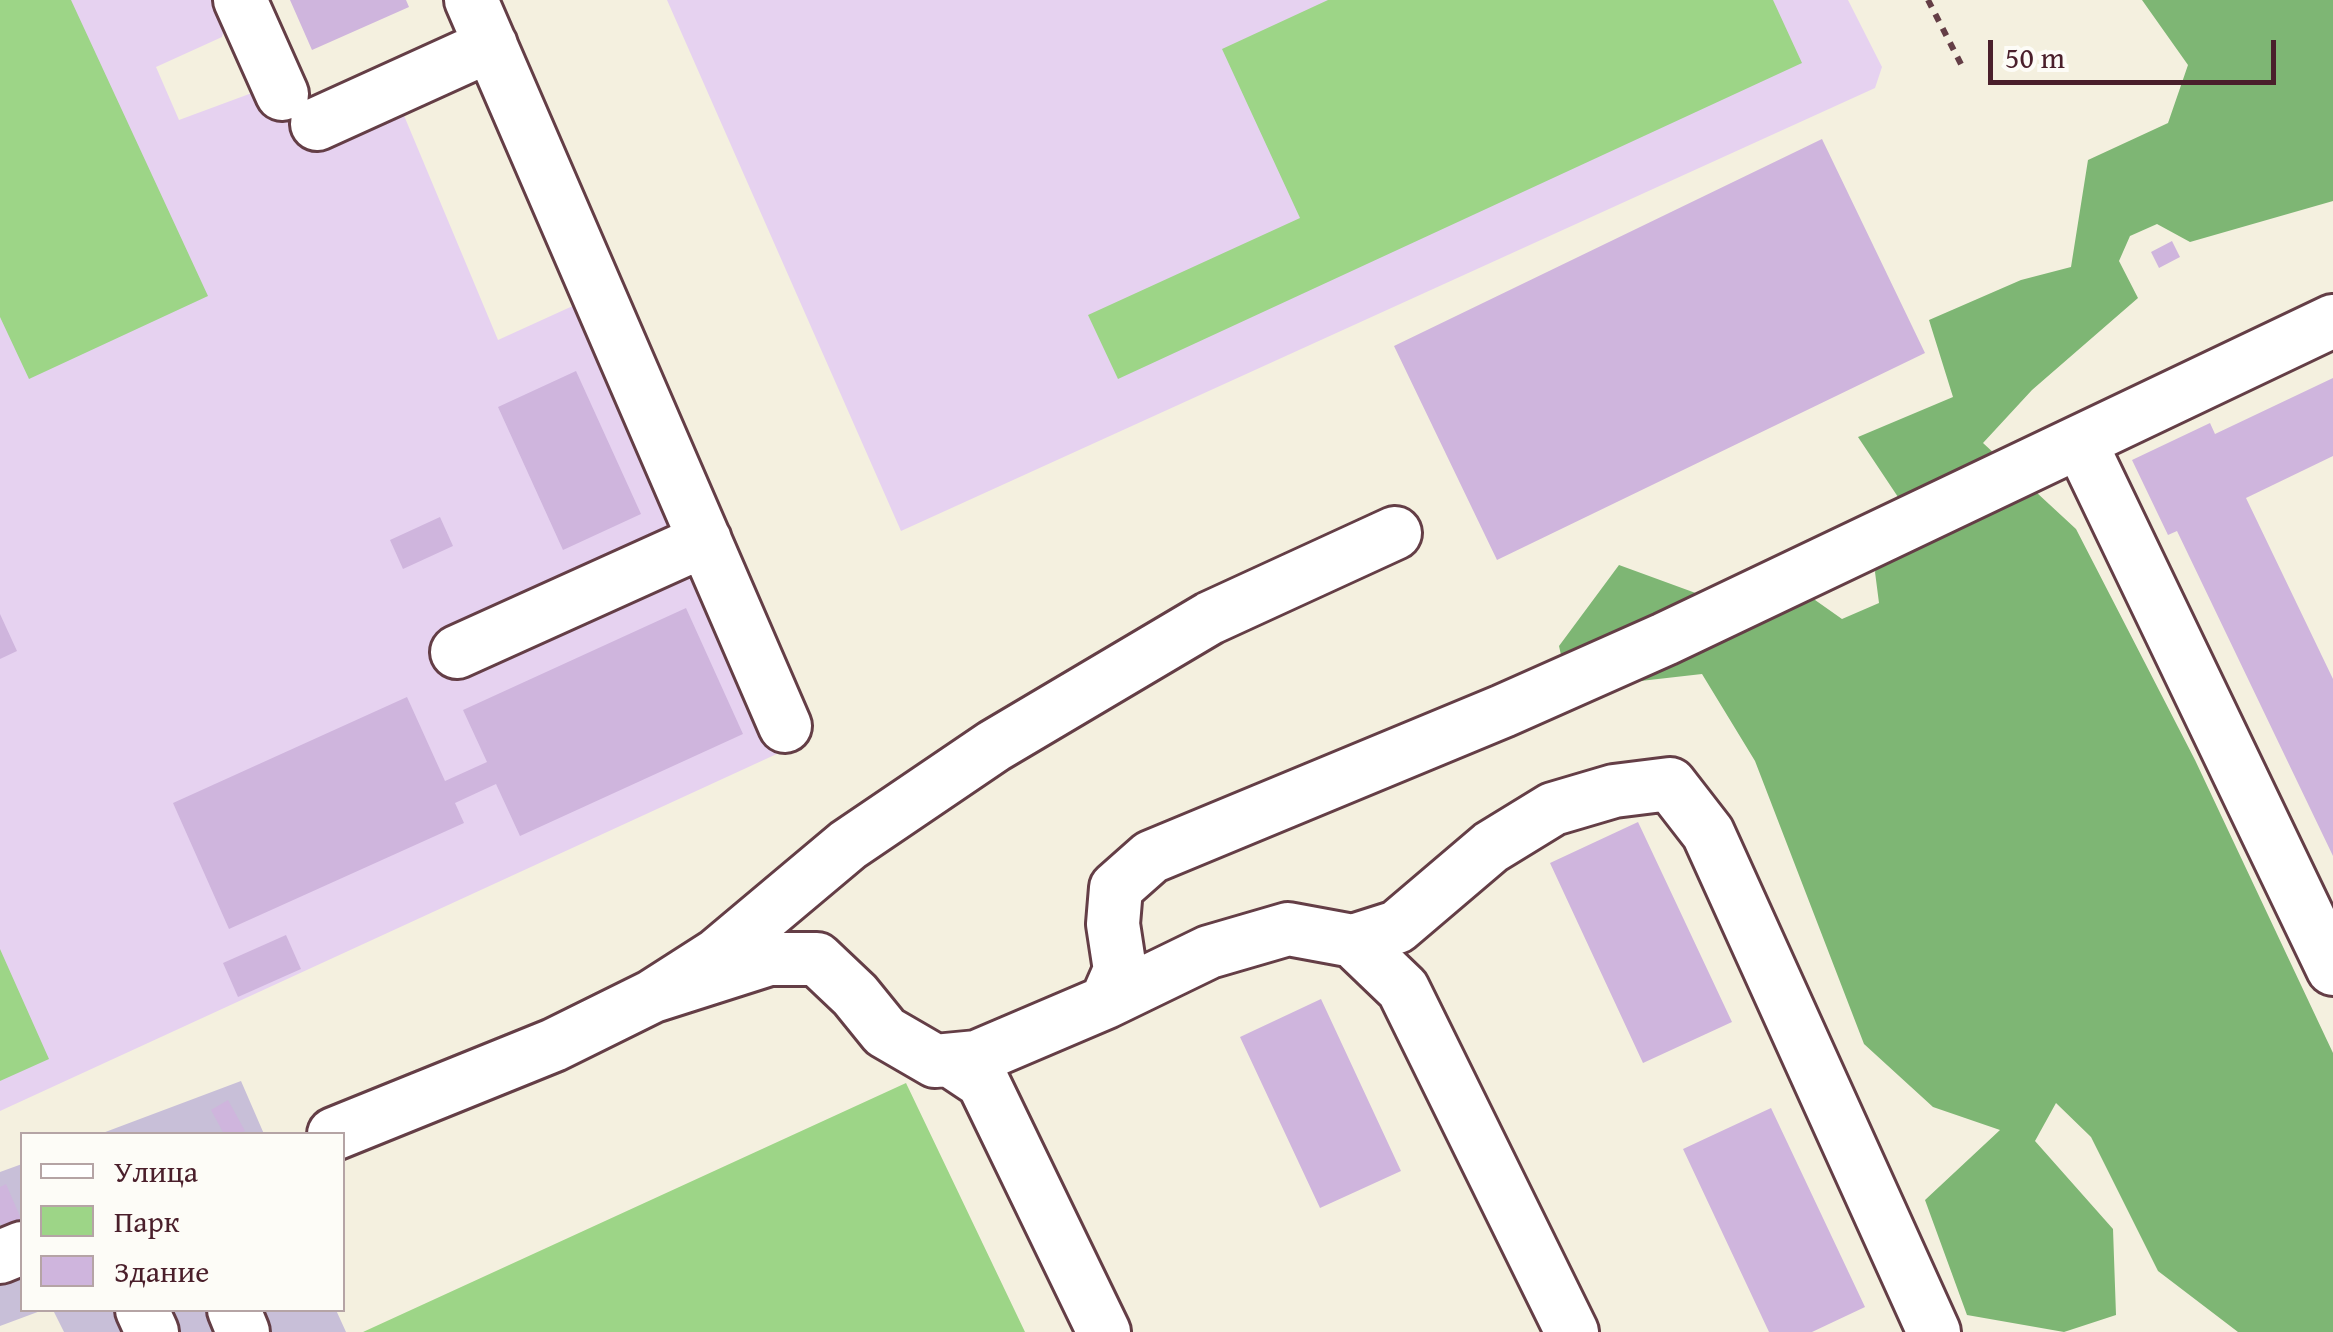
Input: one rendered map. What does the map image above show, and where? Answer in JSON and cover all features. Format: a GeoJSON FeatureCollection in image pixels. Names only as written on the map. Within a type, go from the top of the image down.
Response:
{"type":"FeatureCollection","features":[{"type":"Feature","properties":{"kind":"lane"},"geometry":{"type":"LineString","coordinates":[[240,0],[300,109],[481,22],[786,726]]}},
{"type":"Feature","properties":{"kind":"lane"},"geometry":{"type":"LineString","coordinates":[[1106,1002],[1120,970],[1113,924],[1116,888],[1151,857],[1665,639],[2333,321]]}},
{"type":"Feature","properties":{"kind":"lane"},"geometry":{"type":"LineString","coordinates":[[2080,442],[2333,968]]}},
{"type":"Feature","properties":{"kind":"lane"},"geometry":{"type":"LineString","coordinates":[[339,1132],[554,1045],[654,996],[717,955],[848,845],[994,746],[1210,618],[1394,533]]}},
{"type":"Feature","properties":{"kind":"lane"},"geometry":{"type":"LineString","coordinates":[[457,652],[705,540]]}},
{"type":"Feature","properties":{"kind":"lane"},"geometry":{"type":"LineString","coordinates":[[654,996],[769,959],[818,960],[856,995],[886,1032],[936,1061],[977,1057],[1106,1002],[1208,952],[1288,929],[1353,941],[1397,927],[1491,847],[1553,809],[1614,791],[1670,784],[1708,833],[1934,1332]]}},
{"type":"Feature","properties":{"kind":"lane"},"geometry":{"type":"LineString","coordinates":[[1353,941],[1403,989],[1572,1332]]}},
{"type":"Feature","properties":{"kind":"lane"},"geometry":{"type":"LineString","coordinates":[[950,1060],[983,1082],[1104,1332]]}},
{"type":"Feature","properties":{"kind":"path"},"geometry":{"type":"LineString","coordinates":[[1928,0],[1962,66]]}},
{"type":"Feature","properties":{"kind":"shaded area"},"geometry":{"type":"Polygon","coordinates":[[[0,0],[216,0],[226,21],[222,37],[156,67],[179,120],[260,90],[294,119],[400,106],[498,340],[599,294],[805,741],[0,1111],[0,0]]]}},
{"type":"Feature","properties":{"kind":"shaded area"},"geometry":{"type":"Polygon","coordinates":[[[667,0],[1848,0],[1882,67],[1875,88],[901,531],[667,0]]]}},
{"type":"Feature","properties":{"kind":"shaded area"},"geometry":{"type":"Polygon","coordinates":[[[241,1081],[263,1132],[105,1132],[241,1081]]]}},
{"type":"Feature","properties":{"kind":"shaded area"},"geometry":{"type":"Polygon","coordinates":[[[20,1165],[20,1312],[38,1312],[0,1326],[0,1172],[20,1165]]]}},
{"type":"Feature","properties":{"kind":"shaded area"},"geometry":{"type":"Polygon","coordinates":[[[54,1312],[337,1312],[346,1332],[64,1332],[54,1312]]]}},
{"type":"Feature","properties":{"kind":"green space"},"geometry":{"type":"Polygon","coordinates":[[[0,0],[71,0],[208,296],[29,379],[0,317],[0,0]]]}},
{"type":"Feature","properties":{"kind":"green space"},"geometry":{"type":"Polygon","coordinates":[[[1328,0],[1773,0],[1802,63],[1118,379],[1088,315],[1300,218],[1222,49],[1328,0]]]}},
{"type":"Feature","properties":{"kind":"green space"},"geometry":{"type":"Polygon","coordinates":[[[2142,0],[2333,0],[2333,201],[2190,242],[2157,224],[2130,236],[2119,261],[2138,298],[2032,390],[1983,443],[2076,529],[2195,760],[2333,1053],[2333,1332],[2238,1332],[2158,1271],[2091,1137],[2056,1103],[2035,1141],[2113,1229],[2116,1315],[2064,1332],[1967,1315],[1925,1200],[2000,1130],[1933,1107],[1864,1044],[1755,761],[1702,674],[1614,684],[1571,700],[1559,646],[1619,565],[1712,599],[1798,588],[1842,619],[1879,603],[1875,572],[1898,497],[1858,437],[1953,397],[1929,320],[2021,280],[2071,267],[2088,160],[2168,123],[2188,65],[2142,0]]]}},
{"type":"Feature","properties":{"kind":"green space"},"geometry":{"type":"Polygon","coordinates":[[[0,949],[49,1059],[0,1081],[0,949]]]}},
{"type":"Feature","properties":{"kind":"green space"},"geometry":{"type":"Polygon","coordinates":[[[906,1083],[1025,1332],[363,1332],[906,1083]]]}},
{"type":"Feature","properties":{"kind":"building"},"geometry":{"type":"Polygon","coordinates":[[[290,0],[406,0],[409,7],[312,50],[290,0]]]}},
{"type":"Feature","properties":{"kind":"building"},"geometry":{"type":"Polygon","coordinates":[[[1822,139],[1925,353],[1497,560],[1394,346],[1822,139]]]}},
{"type":"Feature","properties":{"kind":"building"},"geometry":{"type":"Polygon","coordinates":[[[2172,241],[2180,257],[2159,268],[2151,252],[2172,241]]]}},
{"type":"Feature","properties":{"kind":"building"},"geometry":{"type":"Polygon","coordinates":[[[576,371],[641,514],[563,550],[498,407],[576,371]]]}},
{"type":"Feature","properties":{"kind":"building"},"geometry":{"type":"Polygon","coordinates":[[[2333,378],[2333,456],[2246,498],[2333,679],[2333,856],[2177,531],[2168,535],[2132,460],[2210,423],[2215,434],[2333,378]]]}},
{"type":"Feature","properties":{"kind":"building"},"geometry":{"type":"Polygon","coordinates":[[[440,517],[453,546],[403,569],[390,540],[440,517]]]}},
{"type":"Feature","properties":{"kind":"building"},"geometry":{"type":"Polygon","coordinates":[[[686,608],[743,734],[520,836],[496,784],[455,803],[464,823],[229,929],[173,803],[407,697],[445,781],[487,762],[463,710],[686,608]]]}},
{"type":"Feature","properties":{"kind":"building"},"geometry":{"type":"Polygon","coordinates":[[[0,614],[17,651],[0,659],[0,614]]]}},
{"type":"Feature","properties":{"kind":"building"},"geometry":{"type":"Polygon","coordinates":[[[1638,822],[1732,1022],[1643,1063],[1550,863],[1638,822]]]}},
{"type":"Feature","properties":{"kind":"building"},"geometry":{"type":"Polygon","coordinates":[[[286,935],[301,969],[238,997],[223,963],[286,935]]]}},
{"type":"Feature","properties":{"kind":"building"},"geometry":{"type":"Polygon","coordinates":[[[1321,999],[1401,1171],[1320,1208],[1240,1037],[1321,999]]]}},
{"type":"Feature","properties":{"kind":"building"},"geometry":{"type":"Polygon","coordinates":[[[228,1100],[245,1131],[223,1132],[211,1110],[228,1100]]]}},
{"type":"Feature","properties":{"kind":"building"},"geometry":{"type":"Polygon","coordinates":[[[1771,1108],[1865,1307],[1812,1332],[1769,1332],[1683,1149],[1771,1108]]]}},
{"type":"Feature","properties":{"kind":"building"},"geometry":{"type":"Polygon","coordinates":[[[6,1184],[20,1216],[20,1222],[3,1229],[0,1222],[0,1187],[6,1184]]]}}]}
